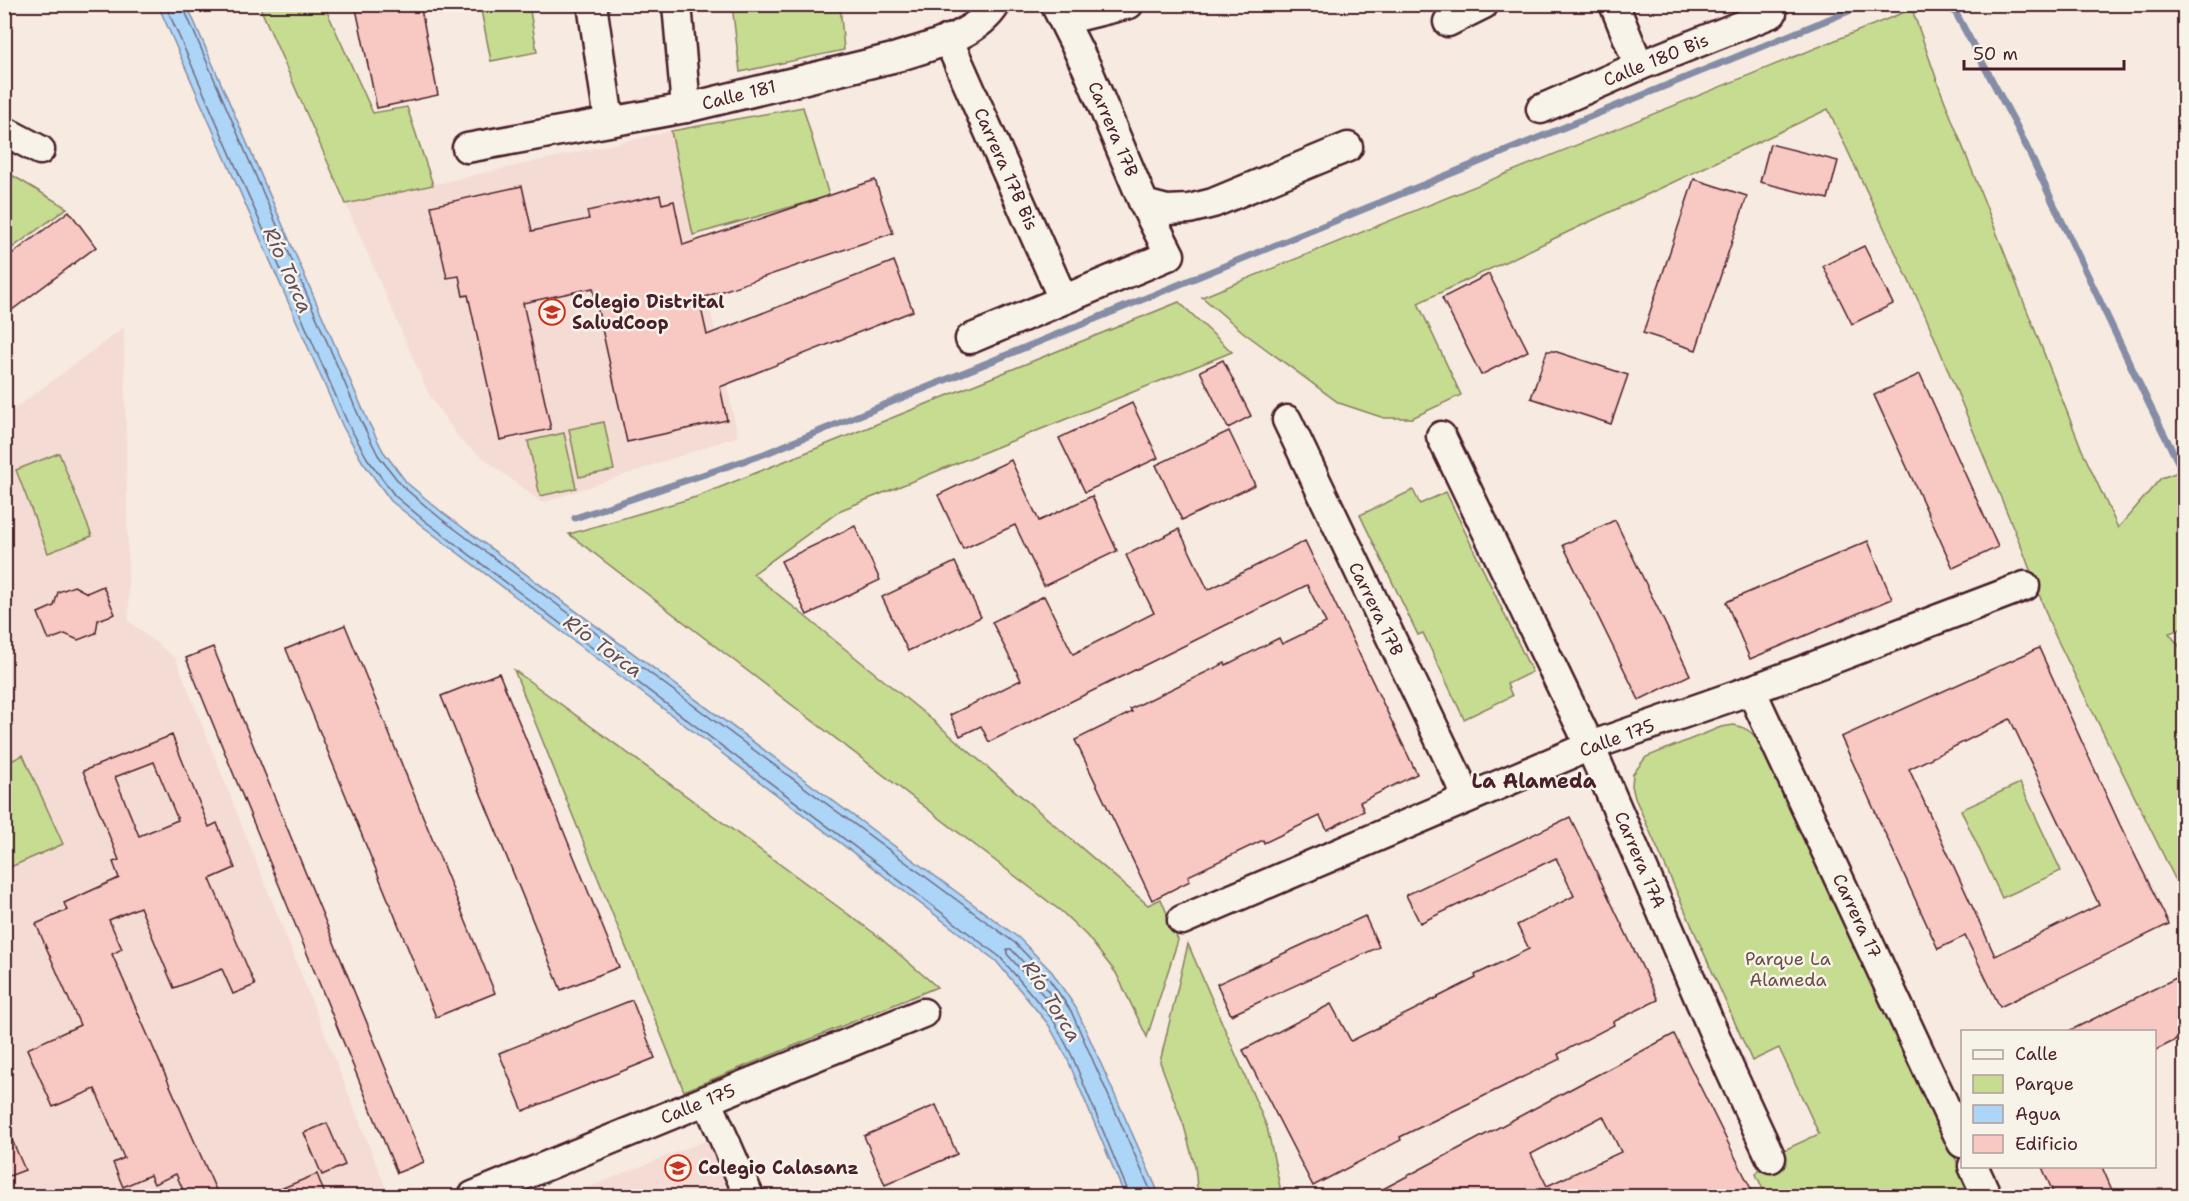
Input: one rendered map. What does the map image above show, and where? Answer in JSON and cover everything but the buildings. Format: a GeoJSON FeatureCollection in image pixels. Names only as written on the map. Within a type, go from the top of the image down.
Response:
{"type":"FeatureCollection","features":[{"type":"Feature","properties":{"kind":"street"},"geometry":{"type":"LineString","coordinates":[[592,4],[609,122]]}},
{"type":"Feature","properties":{"kind":"street"},"geometry":{"type":"LineString","coordinates":[[677,4],[686,108]]}},
{"type":"Feature","properties":{"kind":"street","name":"Calle 181"},"geometry":{"type":"LineString","coordinates":[[467,148],[686,108],[897,57],[948,39],[971,28],[996,4]]}},
{"type":"Feature","properties":{"kind":"street"},"geometry":{"type":"LineString","coordinates":[[1060,12],[1129,4]]}},
{"type":"Feature","properties":{"kind":"street"},"geometry":{"type":"LineString","coordinates":[[1448,22],[1484,4]]}},
{"type":"Feature","properties":{"kind":"street"},"geometry":{"type":"LineString","coordinates":[[1614,4],[1639,66]]}},
{"type":"Feature","properties":{"kind":"street","name":"Carrera 17B"},"geometry":{"type":"LineString","coordinates":[[1060,12],[1087,68],[1144,204],[1170,255],[1063,299]]}},
{"type":"Feature","properties":{"kind":"street","name":"Calle 180 Bis"},"geometry":{"type":"LineString","coordinates":[[1541,109],[1639,66],[1772,13]]}},
{"type":"Feature","properties":{"kind":"street","name":"Carrera 17B Bis"},"geometry":{"type":"LineString","coordinates":[[948,39],[1063,299]]}},
{"type":"Feature","properties":{"kind":"street"},"geometry":{"type":"LineString","coordinates":[[4,130],[40,150]]}},
{"type":"Feature","properties":{"kind":"street"},"geometry":{"type":"LineString","coordinates":[[1144,204],[1167,210],[1189,209],[1213,203],[1348,147]]}},
{"type":"Feature","properties":{"kind":"street"},"geometry":{"type":"LineString","coordinates":[[970,339],[1063,299]]}},
{"type":"Feature","properties":{"kind":"street","name":"Carrera 17B"},"geometry":{"type":"LineString","coordinates":[[1287,420],[1467,797]]}},
{"type":"Feature","properties":{"kind":"street","name":"Carrera 17A"},"geometry":{"type":"LineString","coordinates":[[1441,436],[1590,746],[1730,1070],[1771,1158]]}},
{"type":"Feature","properties":{"kind":"street","name":"Calle 175"},"geometry":{"type":"LineString","coordinates":[[1182,920],[1590,746],[1751,690],[2025,586]]}},
{"type":"Feature","properties":{"kind":"street","name":"Carrera 17"},"geometry":{"type":"LineString","coordinates":[[1751,690],[1961,1141]]}},
{"type":"Feature","properties":{"kind":"street","name":"Calle 175"},"geometry":{"type":"LineString","coordinates":[[473,1197],[923,1013]]}},
{"type":"Feature","properties":{"kind":"street"},"geometry":{"type":"LineString","coordinates":[[707,1100],[749,1197]]}},
{"type":"Feature","properties":{"kind":"street"},"geometry":{"type":"LineString","coordinates":[[1973,1168],[1987,1197]]}},
{"type":"Feature","properties":{"kind":"shaded area","name":"Colegio Distrital SaludCoop"},"geometry":{"type":"Polygon","coordinates":[[[671,131],[738,436],[542,503],[461,441],[429,395],[346,204],[671,131]]]}},
{"type":"Feature","properties":{"kind":"shaded area"},"geometry":{"type":"Polygon","coordinates":[[[124,327],[129,621],[176,659],[389,1196],[5,1196],[5,416],[124,327]]]}},
{"type":"Feature","properties":{"kind":"shaded area","name":"Colegio Calasanz"},"geometry":{"type":"Polygon","coordinates":[[[707,1140],[733,1196],[567,1196],[707,1140]]]}},
{"type":"Feature","properties":{"kind":"green space"},"geometry":{"type":"Polygon","coordinates":[[[259,5],[324,5],[373,113],[407,107],[433,185],[346,204],[259,5]]]}},
{"type":"Feature","properties":{"kind":"green space"},"geometry":{"type":"Polygon","coordinates":[[[480,5],[529,5],[537,52],[491,61],[480,5]]]}},
{"type":"Feature","properties":{"kind":"green space"},"geometry":{"type":"Polygon","coordinates":[[[732,5],[840,5],[844,50],[740,72],[732,5]]]}},
{"type":"Feature","properties":{"kind":"green space"},"geometry":{"type":"Polygon","coordinates":[[[1912,9],[1940,89],[2082,450],[2118,528],[2161,478],[2184,470],[2184,628],[2169,633],[2184,652],[2184,897],[2052,629],[2023,551],[1926,317],[1828,109],[1418,303],[1461,395],[1412,418],[1384,418],[1339,403],[1243,332],[1202,297],[1912,9]]]}},
{"type":"Feature","properties":{"kind":"green space"},"geometry":{"type":"Polygon","coordinates":[[[803,107],[829,196],[693,235],[671,131],[803,107]]]}},
{"type":"Feature","properties":{"kind":"green space"},"geometry":{"type":"Polygon","coordinates":[[[5,171],[67,208],[5,253],[5,171]]]}},
{"type":"Feature","properties":{"kind":"green space"},"geometry":{"type":"Polygon","coordinates":[[[1179,302],[1232,352],[841,510],[753,574],[930,718],[1148,905],[1161,899],[1178,940],[1147,1037],[1116,973],[1087,936],[1062,912],[569,534],[696,497],[1179,302]]]}},
{"type":"Feature","properties":{"kind":"green space"},"geometry":{"type":"Polygon","coordinates":[[[604,422],[614,470],[579,477],[569,429],[604,422]]]}},
{"type":"Feature","properties":{"kind":"green space"},"geometry":{"type":"Polygon","coordinates":[[[564,433],[576,488],[540,496],[528,441],[564,433]]]}},
{"type":"Feature","properties":{"kind":"green space"},"geometry":{"type":"Polygon","coordinates":[[[59,453],[92,536],[48,553],[16,470],[59,453]]]}},
{"type":"Feature","properties":{"kind":"green space"},"geometry":{"type":"Polygon","coordinates":[[[1413,490],[1420,504],[1446,492],[1532,672],[1507,684],[1512,696],[1464,719],[1423,633],[1418,635],[1360,515],[1413,490]]]}},
{"type":"Feature","properties":{"kind":"green space"},"geometry":{"type":"Polygon","coordinates":[[[514,670],[878,936],[937,987],[684,1091],[514,670]]]}},
{"type":"Feature","properties":{"kind":"green space","name":"Parque La Alameda"},"geometry":{"type":"Polygon","coordinates":[[[1734,725],[1751,732],[1762,747],[1973,1196],[1766,1196],[1756,1174],[1767,1158],[1819,1134],[1779,1048],[1752,1061],[1635,798],[1632,786],[1633,774],[1646,757],[1721,727],[1734,725]]]}},
{"type":"Feature","properties":{"kind":"green space"},"geometry":{"type":"Polygon","coordinates":[[[23,755],[63,844],[6,869],[4,864],[5,764],[23,755]]]}},
{"type":"Feature","properties":{"kind":"green space"},"geometry":{"type":"Polygon","coordinates":[[[2020,783],[2061,871],[2002,898],[1961,810],[2020,783]]]}},
{"type":"Feature","properties":{"kind":"green space"},"geometry":{"type":"Polygon","coordinates":[[[1188,944],[1267,1127],[1282,1196],[1198,1196],[1195,1167],[1184,1126],[1160,1062],[1188,944]]]}},
{"type":"Feature","properties":{"kind":"water","name":"Río Torca"},"geometry":{"type":"Polygon","coordinates":[[[158,5],[187,5],[367,419],[383,451],[407,483],[443,513],[1019,938],[1052,972],[1076,1008],[1160,1196],[1125,1196],[1067,1058],[1048,1024],[996,961],[391,501],[362,461],[343,427],[158,5]]]}},
{"type":"Feature","properties":{"kind":"waterway"},"geometry":{"type":"LineString","coordinates":[[575,518],[764,454],[1866,4]]}},
{"type":"Feature","properties":{"kind":"waterway"},"geometry":{"type":"LineString","coordinates":[[1951,4],[2017,127],[2184,474]]}},
{"type":"Feature","properties":{"kind":"place","name":"Colegio Distrital SaludCoop"},"geometry":{"type":"Point","coordinates":[552,312]}},
{"type":"Feature","properties":{"kind":"place","name":"Colegio Calasanz"},"geometry":{"type":"Point","coordinates":[678,1168]}},
{"type":"Feature","properties":{"kind":"district","name":"La Alameda"},"geometry":{"type":"Point","coordinates":[1534,781]}}]}
